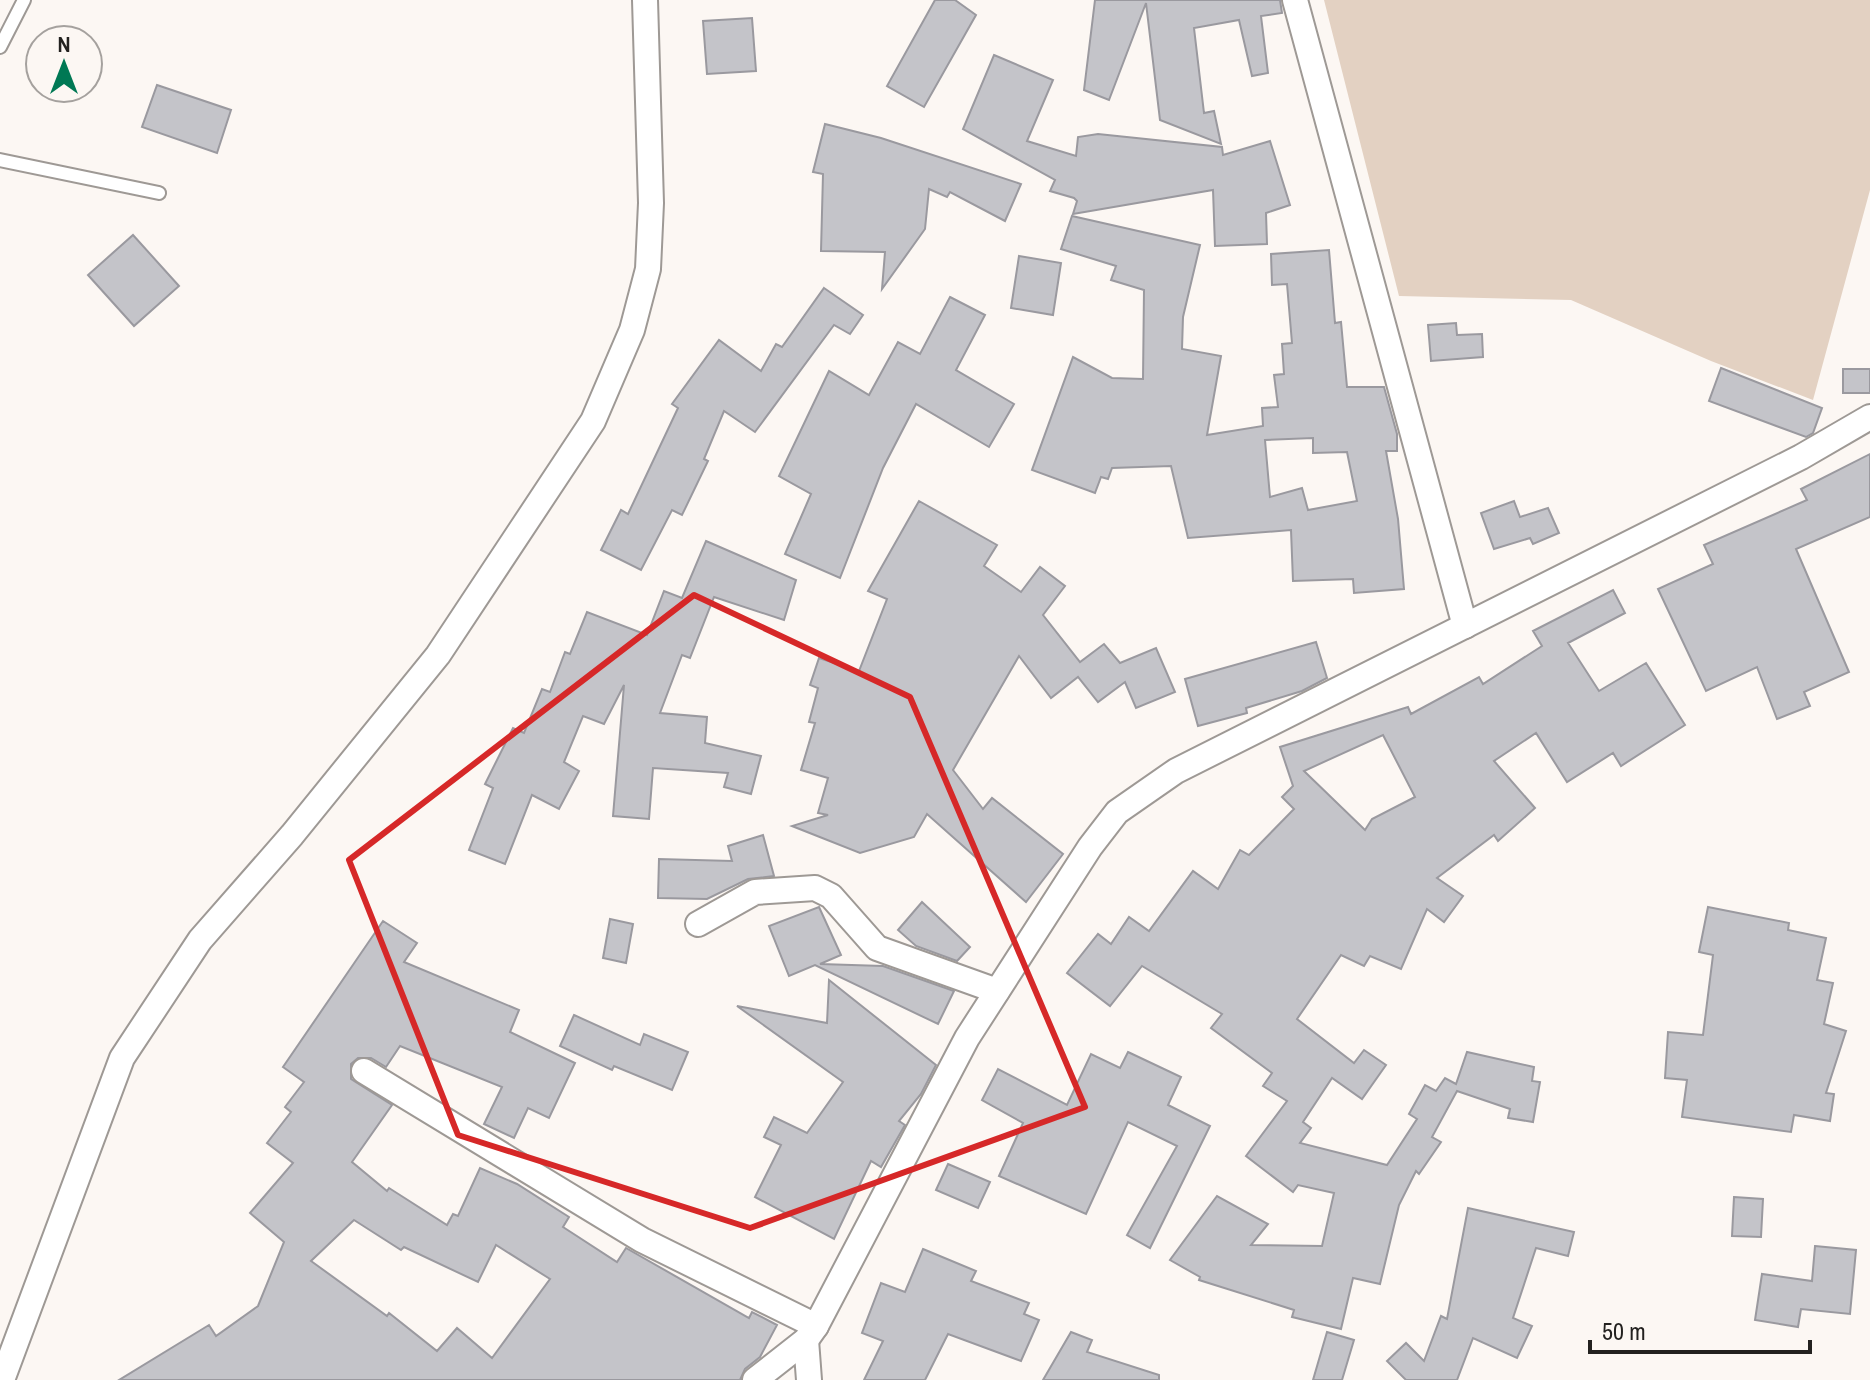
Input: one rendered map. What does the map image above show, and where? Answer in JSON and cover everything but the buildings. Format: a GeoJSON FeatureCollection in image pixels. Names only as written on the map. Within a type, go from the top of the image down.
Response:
{"type":"FeatureCollection","features":[{"type":"Feature","properties":{"kind":"street"},"geometry":{"type":"LineString","coordinates":[[2,1380],[122,1058],[200,940],[292,835],[438,655],[593,421],[632,330],[648,269],[651,203],[645,0]]}},
{"type":"Feature","properties":{"kind":"street"},"geometry":{"type":"LineString","coordinates":[[1295,0],[1465,626]]}},
{"type":"Feature","properties":{"kind":"street"},"geometry":{"type":"LineString","coordinates":[[755,1380],[811,1333],[967,1038],[1090,847],[1117,812],[1176,771],[1788,464],[1870,417]]}},
{"type":"Feature","properties":{"kind":"street"},"geometry":{"type":"LineString","coordinates":[[698,924],[755,892],[815,888],[831,896],[877,948],[997,991]]}},
{"type":"Feature","properties":{"kind":"street"},"geometry":{"type":"LineString","coordinates":[[364,1071],[642,1240],[811,1333]]}},
{"type":"Feature","properties":{"kind":"street"},"geometry":{"type":"LineString","coordinates":[[809,1380],[811,1333]]}},
{"type":"Feature","properties":{"kind":"lane"},"geometry":{"type":"LineString","coordinates":[[0,47],[24,0]]}},
{"type":"Feature","properties":{"kind":"lane"},"geometry":{"type":"LineString","coordinates":[[0,160],[159,193]]}},
{"type":"Feature","properties":{"kind":"highlighted area"},"geometry":{"type":"Polygon","coordinates":[[[694,595],[910,697],[1085,1107],[750,1228],[458,1135],[349,860],[694,595]]]}},
{"type":"Feature","properties":{"kind":"shaded area"},"geometry":{"type":"Polygon","coordinates":[[[1324,0],[1870,0],[1870,190],[1813,400],[1711,361],[1571,300],[1399,296],[1324,0]]]}}]}
